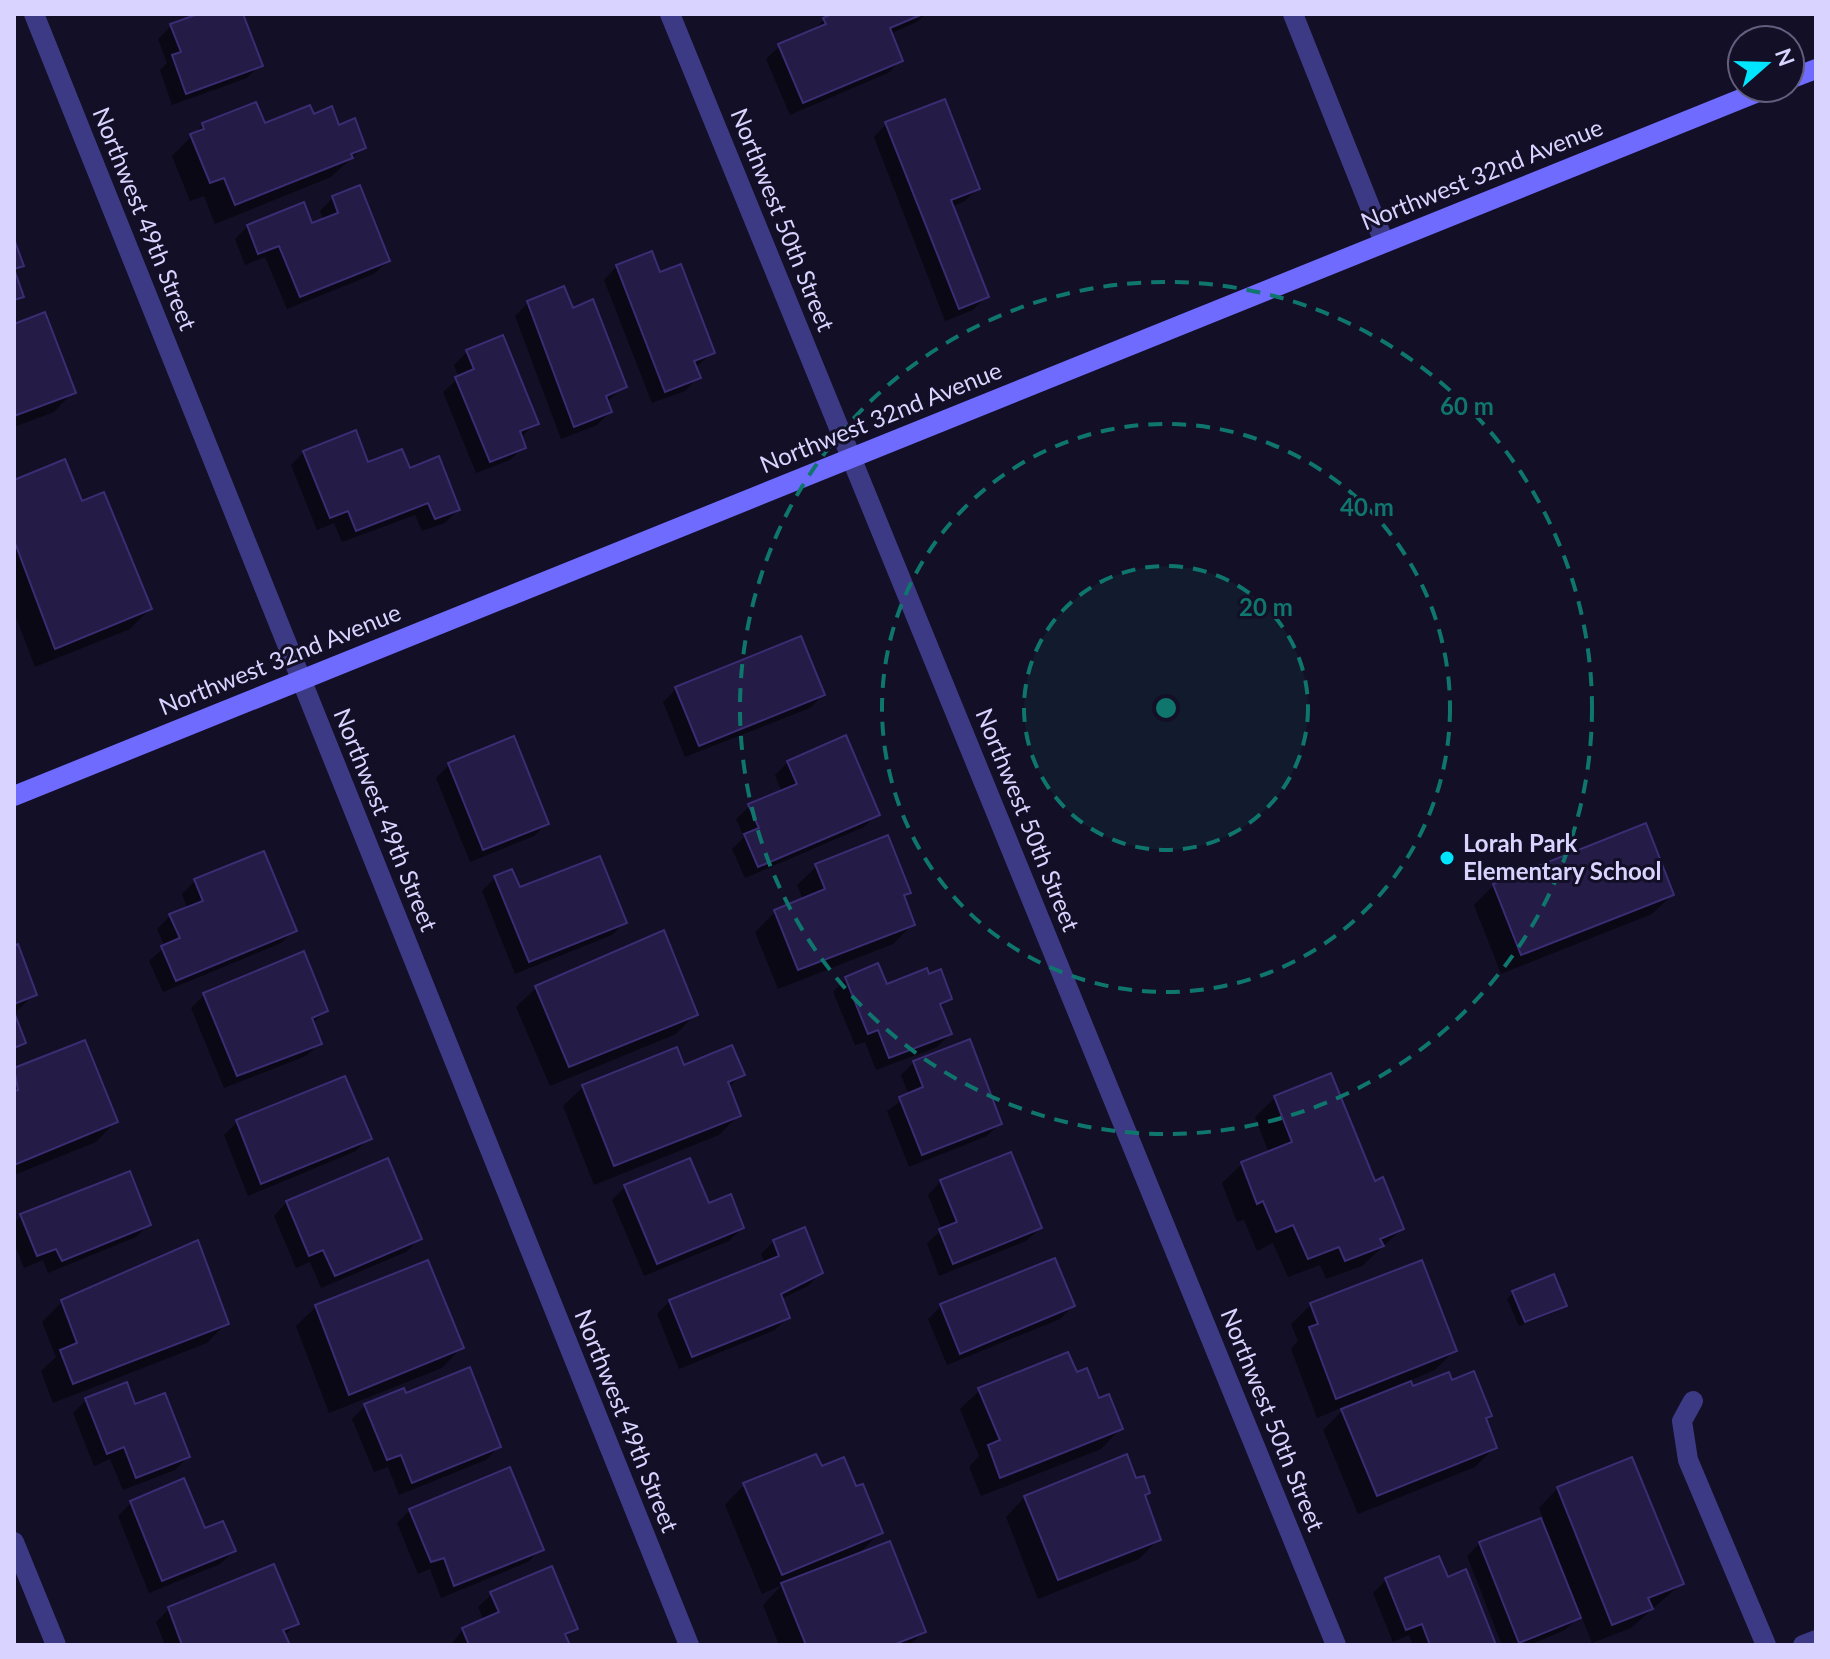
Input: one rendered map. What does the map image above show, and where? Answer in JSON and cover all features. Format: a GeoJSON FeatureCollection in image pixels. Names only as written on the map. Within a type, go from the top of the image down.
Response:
{"type":"FeatureCollection","features":[{"type":"Feature","properties":{"kind":"main road","name":"Northwest 32nd Avenue"},"geometry":{"type":"LineString","coordinates":[[14,796],[1728,104]]}},
{"type":"Feature","properties":{"kind":"street","name":"Northwest 49th Street"},"geometry":{"type":"LineString","coordinates":[[34,14],[689,1645]]}},
{"type":"Feature","properties":{"kind":"street","name":"Northwest 50th Street"},"geometry":{"type":"LineString","coordinates":[[670,14],[1336,1645]]}},
{"type":"Feature","properties":{"kind":"street"},"geometry":{"type":"LineString","coordinates":[[1293,14],[1384,242]]}},
{"type":"Feature","properties":{"kind":"street"},"geometry":{"type":"LineString","coordinates":[[1693,1401],[1682,1421],[1688,1460],[1766,1645]]}},
{"type":"Feature","properties":{"kind":"street"},"geometry":{"type":"LineString","coordinates":[[14,1542],[56,1645]]}},
{"type":"Feature","properties":{"kind":"street"},"geometry":{"type":"LineString","coordinates":[[1803,1645],[1816,1640]]}},
{"type":"Feature","properties":{"kind":"building"},"geometry":{"type":"Polygon","coordinates":[[[198,14],[243,14],[263,66],[186,94],[172,55],[181,52],[170,24],[198,14]]]}},
{"type":"Feature","properties":{"kind":"building"},"geometry":{"type":"Polygon","coordinates":[[[832,14],[923,14],[890,28],[903,61],[803,103],[778,44],[826,24],[823,18],[832,14]]]}},
{"type":"Feature","properties":{"kind":"building"},"geometry":{"type":"Polygon","coordinates":[[[945,99],[980,189],[951,200],[989,297],[959,309],[885,122],[945,99]]]}},
{"type":"Feature","properties":{"kind":"building"},"geometry":{"type":"Polygon","coordinates":[[[256,102],[265,123],[310,105],[314,114],[332,106],[339,125],[355,118],[366,148],[351,154],[353,158],[235,205],[224,178],[210,183],[190,134],[204,129],[202,123],[256,102]]]}},
{"type":"Feature","properties":{"kind":"building"},"geometry":{"type":"Polygon","coordinates":[[[360,185],[390,261],[300,297],[279,246],[258,254],[247,225],[304,202],[312,223],[338,213],[332,196],[360,185]]]}},
{"type":"Feature","properties":{"kind":"building"},"geometry":{"type":"Polygon","coordinates":[[[14,239],[24,266],[14,269],[14,239]]]}},
{"type":"Feature","properties":{"kind":"building"},"geometry":{"type":"Polygon","coordinates":[[[652,251],[660,272],[681,264],[715,353],[694,361],[701,378],[665,392],[616,265],[652,251]]]}},
{"type":"Feature","properties":{"kind":"building"},"geometry":{"type":"Polygon","coordinates":[[[14,269],[24,297],[14,300],[14,269]]]}},
{"type":"Feature","properties":{"kind":"building"},"geometry":{"type":"Polygon","coordinates":[[[564,286],[573,308],[593,299],[627,387],[606,396],[612,412],[574,427],[527,301],[564,286]]]}},
{"type":"Feature","properties":{"kind":"building"},"geometry":{"type":"Polygon","coordinates":[[[45,312],[76,393],[14,416],[14,324],[45,312]]]}},
{"type":"Feature","properties":{"kind":"building"},"geometry":{"type":"Polygon","coordinates":[[[503,335],[539,424],[520,431],[526,448],[490,462],[455,377],[474,369],[466,350],[503,335]]]}},
{"type":"Feature","properties":{"kind":"building"},"geometry":{"type":"Polygon","coordinates":[[[356,430],[368,462],[402,449],[410,468],[439,456],[460,510],[435,519],[428,503],[356,531],[348,511],[330,518],[303,451],[356,430]]]}},
{"type":"Feature","properties":{"kind":"building"},"geometry":{"type":"Polygon","coordinates":[[[65,459],[82,501],[104,492],[152,609],[55,649],[14,540],[14,480],[65,459]]]}},
{"type":"Feature","properties":{"kind":"building"},"geometry":{"type":"Polygon","coordinates":[[[801,636],[825,695],[699,746],[675,687],[801,636]]]}},
{"type":"Feature","properties":{"kind":"building"},"geometry":{"type":"Polygon","coordinates":[[[846,735],[880,815],[758,867],[744,834],[759,828],[748,804],[797,784],[787,761],[846,735]]]}},
{"type":"Feature","properties":{"kind":"building"},"geometry":{"type":"Polygon","coordinates":[[[514,736],[549,824],[483,850],[448,763],[514,736]]]}},
{"type":"Feature","properties":{"kind":"building"},"geometry":{"type":"Polygon","coordinates":[[[1646,823],[1674,895],[1521,955],[1493,884],[1646,823]]]}},
{"type":"Feature","properties":{"kind":"building"},"geometry":{"type":"Polygon","coordinates":[[[888,835],[911,893],[904,895],[915,925],[798,970],[774,910],[825,889],[815,864],[888,835]]]}},
{"type":"Feature","properties":{"kind":"building"},"geometry":{"type":"Polygon","coordinates":[[[264,851],[297,931],[176,981],[161,946],[180,938],[169,914],[203,901],[194,879],[264,851]]]}},
{"type":"Feature","properties":{"kind":"building"},"geometry":{"type":"Polygon","coordinates":[[[600,856],[627,923],[529,962],[494,876],[512,869],[520,887],[600,856]]]}},
{"type":"Feature","properties":{"kind":"building"},"geometry":{"type":"Polygon","coordinates":[[[664,930],[698,1015],[569,1067],[535,986],[664,930]]]}},
{"type":"Feature","properties":{"kind":"building"},"geometry":{"type":"Polygon","coordinates":[[[18,944],[37,995],[14,1004],[14,946],[18,944]]]}},
{"type":"Feature","properties":{"kind":"building"},"geometry":{"type":"Polygon","coordinates":[[[304,951],[328,1011],[312,1018],[322,1044],[237,1076],[203,993],[304,951]]]}},
{"type":"Feature","properties":{"kind":"building"},"geometry":{"type":"Polygon","coordinates":[[[878,963],[887,984],[927,968],[929,974],[941,969],[952,999],[940,1004],[952,1034],[889,1058],[878,1030],[868,1034],[845,977],[878,963]]]}},
{"type":"Feature","properties":{"kind":"building"},"geometry":{"type":"Polygon","coordinates":[[[14,1012],[26,1043],[14,1048],[14,1012]]]}},
{"type":"Feature","properties":{"kind":"building"},"geometry":{"type":"Polygon","coordinates":[[[970,1039],[1002,1124],[922,1155],[899,1097],[923,1087],[913,1061],[970,1039]]]}},
{"type":"Feature","properties":{"kind":"building"},"geometry":{"type":"Polygon","coordinates":[[[85,1040],[118,1122],[14,1165],[14,1091],[18,1090],[14,1068],[85,1040]]]}},
{"type":"Feature","properties":{"kind":"building"},"geometry":{"type":"Polygon","coordinates":[[[732,1045],[745,1075],[728,1082],[741,1116],[614,1166],[582,1085],[677,1047],[684,1065],[732,1045]]]}},
{"type":"Feature","properties":{"kind":"building"},"geometry":{"type":"Polygon","coordinates":[[[1331,1073],[1375,1181],[1383,1177],[1404,1229],[1380,1239],[1384,1246],[1345,1261],[1339,1247],[1308,1259],[1293,1225],[1276,1232],[1263,1201],[1257,1204],[1241,1162],[1292,1142],[1274,1096],[1331,1073]]]}},
{"type":"Feature","properties":{"kind":"building"},"geometry":{"type":"Polygon","coordinates":[[[345,1076],[372,1139],[261,1184],[236,1120],[345,1076]]]}},
{"type":"Feature","properties":{"kind":"building"},"geometry":{"type":"Polygon","coordinates":[[[1011,1152],[1042,1228],[953,1264],[939,1229],[957,1222],[940,1180],[1011,1152]]]}},
{"type":"Feature","properties":{"kind":"building"},"geometry":{"type":"Polygon","coordinates":[[[388,1158],[422,1239],[335,1276],[323,1250],[309,1256],[286,1201],[388,1158]]]}},
{"type":"Feature","properties":{"kind":"building"},"geometry":{"type":"Polygon","coordinates":[[[690,1158],[709,1203],[731,1194],[744,1228],[657,1264],[624,1185],[690,1158]]]}},
{"type":"Feature","properties":{"kind":"building"},"geometry":{"type":"Polygon","coordinates":[[[130,1171],[151,1225],[62,1261],[56,1249],[37,1256],[20,1214],[130,1171]]]}},
{"type":"Feature","properties":{"kind":"building"},"geometry":{"type":"Polygon","coordinates":[[[805,1227],[823,1273],[781,1294],[790,1318],[692,1357],[669,1300],[779,1256],[773,1240],[805,1227]]]}},
{"type":"Feature","properties":{"kind":"building"},"geometry":{"type":"Polygon","coordinates":[[[198,1240],[229,1324],[73,1384],[60,1350],[77,1343],[61,1300],[198,1240]]]}},
{"type":"Feature","properties":{"kind":"building"},"geometry":{"type":"Polygon","coordinates":[[[1055,1258],[1075,1306],[960,1354],[940,1304],[1055,1258]]]}},
{"type":"Feature","properties":{"kind":"building"},"geometry":{"type":"Polygon","coordinates":[[[428,1260],[464,1348],[349,1395],[315,1305],[428,1260]]]}},
{"type":"Feature","properties":{"kind":"building"},"geometry":{"type":"Polygon","coordinates":[[[1422,1260],[1457,1351],[1336,1399],[1309,1327],[1318,1324],[1310,1303],[1422,1260]]]}},
{"type":"Feature","properties":{"kind":"building"},"geometry":{"type":"Polygon","coordinates":[[[1554,1274],[1567,1306],[1525,1322],[1512,1291],[1554,1274]]]}},
{"type":"Feature","properties":{"kind":"building"},"geometry":{"type":"Polygon","coordinates":[[[1068,1352],[1077,1372],[1087,1368],[1099,1398],[1109,1394],[1123,1429],[1000,1478],[988,1445],[1000,1440],[978,1388],[1068,1352]]]}},
{"type":"Feature","properties":{"kind":"building"},"geometry":{"type":"Polygon","coordinates":[[[470,1367],[501,1447],[412,1483],[401,1455],[387,1460],[364,1404],[404,1388],[406,1393],[470,1367]]]}},
{"type":"Feature","properties":{"kind":"building"},"geometry":{"type":"Polygon","coordinates":[[[1474,1371],[1492,1416],[1486,1418],[1497,1448],[1377,1496],[1341,1409],[1411,1381],[1413,1386],[1449,1372],[1452,1380],[1474,1371]]]}},
{"type":"Feature","properties":{"kind":"building"},"geometry":{"type":"Polygon","coordinates":[[[127,1382],[135,1404],[165,1393],[190,1457],[136,1478],[124,1447],[107,1454],[85,1398],[127,1382]]]}},
{"type":"Feature","properties":{"kind":"building"},"geometry":{"type":"Polygon","coordinates":[[[816,1454],[822,1466],[844,1457],[856,1486],[863,1484],[883,1533],[782,1575],[743,1483],[816,1454]]]}},
{"type":"Feature","properties":{"kind":"building"},"geometry":{"type":"Polygon","coordinates":[[[1127,1454],[1136,1478],[1144,1476],[1150,1493],[1145,1495],[1161,1540],[1058,1580],[1024,1496],[1127,1454]]]}},
{"type":"Feature","properties":{"kind":"building"},"geometry":{"type":"Polygon","coordinates":[[[1632,1457],[1684,1584],[1648,1598],[1653,1609],[1612,1625],[1557,1487],[1632,1457]]]}},
{"type":"Feature","properties":{"kind":"building"},"geometry":{"type":"Polygon","coordinates":[[[510,1467],[544,1550],[454,1586],[444,1558],[431,1562],[409,1509],[510,1467]]]}},
{"type":"Feature","properties":{"kind":"building"},"geometry":{"type":"Polygon","coordinates":[[[184,1478],[205,1528],[223,1521],[236,1551],[162,1581],[130,1501],[184,1478]]]}},
{"type":"Feature","properties":{"kind":"building"},"geometry":{"type":"Polygon","coordinates":[[[1541,1518],[1581,1618],[1519,1643],[1479,1542],[1541,1518]]]}},
{"type":"Feature","properties":{"kind":"building"},"geometry":{"type":"Polygon","coordinates":[[[890,1541],[926,1632],[893,1645],[806,1645],[781,1583],[890,1541]]]}},
{"type":"Feature","properties":{"kind":"building"},"geometry":{"type":"Polygon","coordinates":[[[1439,1556],[1448,1577],[1466,1569],[1496,1645],[1430,1645],[1422,1624],[1406,1630],[1385,1578],[1439,1556]]]}},
{"type":"Feature","properties":{"kind":"building"},"geometry":{"type":"Polygon","coordinates":[[[274,1564],[299,1624],[283,1630],[290,1645],[182,1645],[168,1607],[274,1564]]]}},
{"type":"Feature","properties":{"kind":"building"},"geometry":{"type":"Polygon","coordinates":[[[552,1566],[578,1629],[565,1634],[570,1645],[469,1645],[462,1628],[499,1612],[490,1592],[552,1566]]]}},
{"type":"Feature","properties":{"kind":"place","name":"Lorah Park Elementary School"},"geometry":{"type":"Point","coordinates":[1447,858]}}]}
